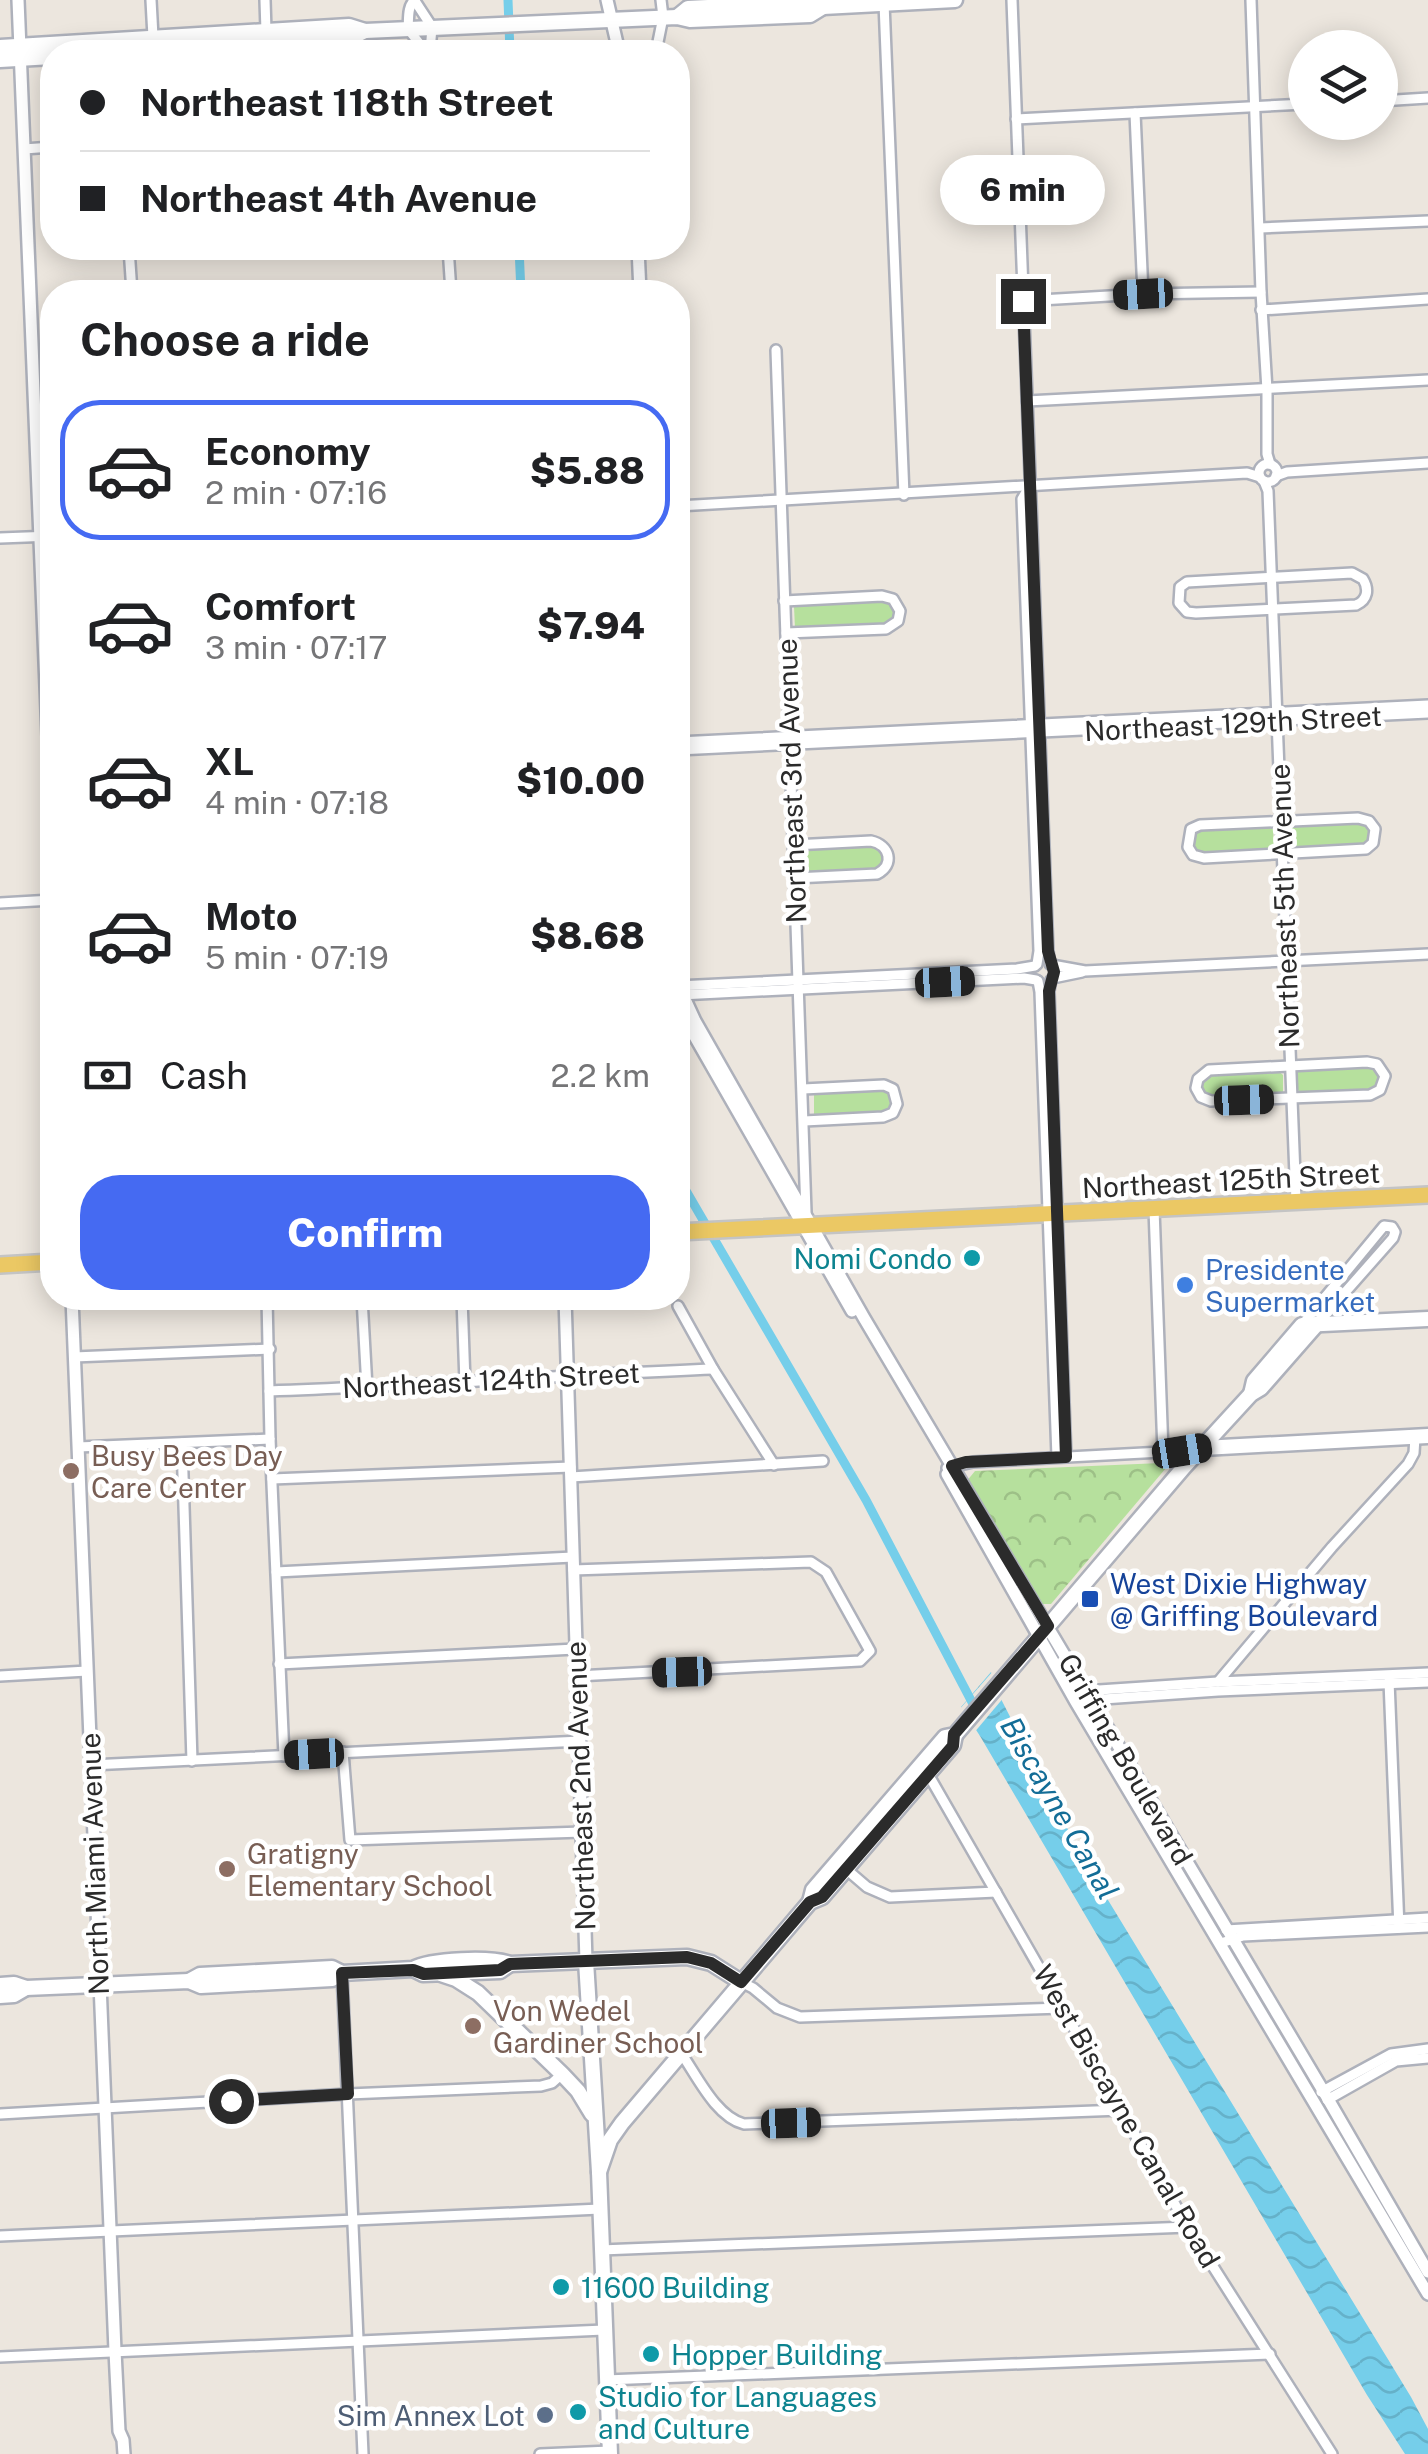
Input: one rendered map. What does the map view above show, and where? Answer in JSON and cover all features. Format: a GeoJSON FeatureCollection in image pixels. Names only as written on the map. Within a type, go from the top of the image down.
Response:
{"type":"FeatureCollection","features":[{"type":"Feature","properties":{"kind":"main road"},"geometry":{"type":"LineString","coordinates":[[126,40],[349,26],[365,31],[670,17],[688,8],[808,2],[823,7],[954,0]]}},
{"type":"Feature","properties":{"kind":"main road"},"geometry":{"type":"LineString","coordinates":[[332,40],[349,39],[365,31]]}},
{"type":"Feature","properties":{"kind":"main road"},"geometry":{"type":"LineString","coordinates":[[0,47],[40,55]]}},
{"type":"Feature","properties":{"kind":"main road"},"geometry":{"type":"LineString","coordinates":[[0,60],[40,50]]}},
{"type":"Feature","properties":{"kind":"main road","name":"Northeast 125th Street"},"geometry":{"type":"LineString","coordinates":[[690,1232],[807,1221],[1053,1214],[1428,1195]]}},
{"type":"Feature","properties":{"kind":"main road"},"geometry":{"type":"LineString","coordinates":[[0,1265],[40,1263]]}},
{"type":"Feature","properties":{"kind":"main road"},"geometry":{"type":"LineString","coordinates":[[1251,1394],[1254,1381],[1302,1324],[1428,1320]]}},
{"type":"Feature","properties":{"kind":"main road"},"geometry":{"type":"LineString","coordinates":[[810,1902],[813,1890],[945,1738],[954,1734],[1202,1448],[1318,1323]]}},
{"type":"Feature","properties":{"kind":"main road"},"geometry":{"type":"LineString","coordinates":[[1236,1411],[1238,1434],[1249,1444]]}},
{"type":"Feature","properties":{"kind":"main road"},"geometry":{"type":"LineString","coordinates":[[1202,1448],[1421,1437]]}},
{"type":"Feature","properties":{"kind":"main road"},"geometry":{"type":"LineString","coordinates":[[599,2172],[610,2140],[620,2126],[810,1902],[822,1897],[953,1746],[954,1734]]}},
{"type":"Feature","properties":{"kind":"main road"},"geometry":{"type":"LineString","coordinates":[[413,1970],[423,1964],[451,1962],[500,1960],[510,1964],[693,1957],[741,1982]]}},
{"type":"Feature","properties":{"kind":"main road","name":"Northeast 2nd Avenue"},"geometry":{"type":"LineString","coordinates":[[586,1961],[610,2452]]}},
{"type":"Feature","properties":{"kind":"main road"},"geometry":{"type":"LineString","coordinates":[[0,1985],[99,1986],[189,1981],[200,1975],[332,1968],[342,1973],[413,1970],[441,1974],[500,1970],[510,1964]]}},
{"type":"Feature","properties":{"kind":"main road"},"geometry":{"type":"LineString","coordinates":[[441,1974],[456,1978],[478,1993],[594,2109],[620,2126]]}},
{"type":"Feature","properties":{"kind":"main road"},"geometry":{"type":"LineString","coordinates":[[0,1996],[14,1995],[26,1988]]}},
{"type":"Feature","properties":{"kind":"street"},"geometry":{"type":"LineString","coordinates":[[18,0],[34,422],[40,479]]}},
{"type":"Feature","properties":{"kind":"street"},"geometry":{"type":"LineString","coordinates":[[151,0],[152,37]]}},
{"type":"Feature","properties":{"kind":"street"},"geometry":{"type":"LineString","coordinates":[[265,0],[266,31]]}},
{"type":"Feature","properties":{"kind":"street"},"geometry":{"type":"LineString","coordinates":[[417,40],[408,29],[414,0],[432,27],[429,40]]}},
{"type":"Feature","properties":{"kind":"street"},"geometry":{"type":"LineString","coordinates":[[607,0],[616,40]]}},
{"type":"Feature","properties":{"kind":"street"},"geometry":{"type":"LineString","coordinates":[[661,0],[670,17],[661,40]]}},
{"type":"Feature","properties":{"kind":"street"},"geometry":{"type":"LineString","coordinates":[[1012,0],[1031,484],[1022,499],[1048,951],[1054,972],[1048,1093]]}},
{"type":"Feature","properties":{"kind":"street","name":"Northeast 5th Avenue"},"geometry":{"type":"LineString","coordinates":[[1251,0],[1296,1202]]}},
{"type":"Feature","properties":{"kind":"street"},"geometry":{"type":"LineString","coordinates":[[884,2],[904,494]]}},
{"type":"Feature","properties":{"kind":"street"},"geometry":{"type":"LineString","coordinates":[[1398,99],[1428,98]]}},
{"type":"Feature","properties":{"kind":"street"},"geometry":{"type":"LineString","coordinates":[[1016,118],[1288,105]]}},
{"type":"Feature","properties":{"kind":"street"},"geometry":{"type":"LineString","coordinates":[[1135,113],[1143,294]]}},
{"type":"Feature","properties":{"kind":"street"},"geometry":{"type":"LineString","coordinates":[[24,148],[40,147]]}},
{"type":"Feature","properties":{"kind":"street"},"geometry":{"type":"LineString","coordinates":[[1260,228],[1428,221]]}},
{"type":"Feature","properties":{"kind":"street"},"geometry":{"type":"LineString","coordinates":[[1023,301],[1261,292]]}},
{"type":"Feature","properties":{"kind":"street"},"geometry":{"type":"LineString","coordinates":[[1262,310],[1428,300]]}},
{"type":"Feature","properties":{"kind":"street","name":"Northeast 3rd Avenue"},"geometry":{"type":"LineString","coordinates":[[776,350],[807,1221]]}},
{"type":"Feature","properties":{"kind":"street"},"geometry":{"type":"LineString","coordinates":[[1027,401],[1428,380]]}},
{"type":"Feature","properties":{"kind":"street"},"geometry":{"type":"LineString","coordinates":[[34,422],[40,422]]}},
{"type":"Feature","properties":{"kind":"street"},"geometry":{"type":"LineString","coordinates":[[690,505],[1428,463]]}},
{"type":"Feature","properties":{"kind":"street"},"geometry":{"type":"LineString","coordinates":[[0,538],[40,536]]}},
{"type":"Feature","properties":{"kind":"street"},"geometry":{"type":"LineString","coordinates":[[1352,574],[1363,579],[1367,590],[1364,600],[1356,605],[1273,609],[1191,613],[1180,606],[1178,598],[1180,587],[1187,582],[1271,576],[1352,574]]}},
{"type":"Feature","properties":{"kind":"street"},"geometry":{"type":"LineString","coordinates":[[784,600],[882,596],[893,599],[900,611],[898,621],[886,629],[786,634]]}},
{"type":"Feature","properties":{"kind":"street","name":"Northeast 129th Street"},"geometry":{"type":"LineString","coordinates":[[1277,717],[1428,705]]}},
{"type":"Feature","properties":{"kind":"street","name":"Northeast 129th Street"},"geometry":{"type":"LineString","coordinates":[[690,742],[1428,713]]}},
{"type":"Feature","properties":{"kind":"street"},"geometry":{"type":"LineString","coordinates":[[1036,728],[1039,951],[1033,972],[1040,992],[1048,1093],[1062,1457]]}},
{"type":"Feature","properties":{"kind":"street","name":"Northeast 129th Street"},"geometry":{"type":"LineString","coordinates":[[690,749],[789,740]]}},
{"type":"Feature","properties":{"kind":"street"},"geometry":{"type":"LineString","coordinates":[[1358,818],[1369,821],[1375,829],[1373,844],[1366,849],[1282,854],[1198,858],[1188,847],[1188,833],[1195,826],[1358,818]]}},
{"type":"Feature","properties":{"kind":"street"},"geometry":{"type":"LineString","coordinates":[[794,844],[871,841],[882,845],[888,854],[888,865],[876,874],[795,878]]}},
{"type":"Feature","properties":{"kind":"street"},"geometry":{"type":"LineString","coordinates":[[0,903],[40,901]]}},
{"type":"Feature","properties":{"kind":"street"},"geometry":{"type":"LineString","coordinates":[[799,984],[1024,978],[1043,983],[1085,971],[1428,954]]}},
{"type":"Feature","properties":{"kind":"street"},"geometry":{"type":"LineString","coordinates":[[690,991],[1017,968],[1042,962],[1085,971]]}},
{"type":"Feature","properties":{"kind":"street","name":"Griffing Boulevard"},"geometry":{"type":"LineString","coordinates":[[690,1013],[861,1320],[1044,1630],[1089,1695],[1224,1937]]}},
{"type":"Feature","properties":{"kind":"street"},"geometry":{"type":"LineString","coordinates":[[1372,1062],[1381,1067],[1385,1076],[1376,1093],[1292,1098],[1212,1101],[1201,1097],[1196,1088],[1198,1078],[1210,1070],[1372,1062]]}},
{"type":"Feature","properties":{"kind":"street"},"geometry":{"type":"LineString","coordinates":[[803,1089],[884,1085],[893,1089],[897,1098],[893,1113],[882,1117],[804,1121]]}},
{"type":"Feature","properties":{"kind":"street"},"geometry":{"type":"LineString","coordinates":[[1154,1209],[1163,1452]]}},
{"type":"Feature","properties":{"kind":"street"},"geometry":{"type":"LineString","coordinates":[[1302,1324],[1384,1226],[1392,1227],[1393,1238],[1318,1323]]}},
{"type":"Feature","properties":{"kind":"street","name":"North Miami Avenue"},"geometry":{"type":"LineString","coordinates":[[72,1310],[119,2431],[115,2454]]}},
{"type":"Feature","properties":{"kind":"street"},"geometry":{"type":"LineString","coordinates":[[268,1310],[284,1756]]}},
{"type":"Feature","properties":{"kind":"street"},"geometry":{"type":"LineString","coordinates":[[363,1310],[367,1388]]}},
{"type":"Feature","properties":{"kind":"street"},"geometry":{"type":"LineString","coordinates":[[462,1310],[465,1383]]}},
{"type":"Feature","properties":{"kind":"street","name":"Northeast 2nd Avenue"},"geometry":{"type":"LineString","coordinates":[[566,1310],[586,1961]]}},
{"type":"Feature","properties":{"kind":"street"},"geometry":{"type":"LineString","coordinates":[[680,1310],[774,1465]]}},
{"type":"Feature","properties":{"kind":"street"},"geometry":{"type":"LineString","coordinates":[[74,1356],[270,1349]]}},
{"type":"Feature","properties":{"kind":"street","name":"Northeast 124th Street"},"geometry":{"type":"LineString","coordinates":[[269,1391],[713,1369]]}},
{"type":"Feature","properties":{"kind":"street"},"geometry":{"type":"LineString","coordinates":[[1218,1682],[1408,1464],[1421,1437]]}},
{"type":"Feature","properties":{"kind":"street"},"geometry":{"type":"LineString","coordinates":[[78,1448],[270,1439]]}},
{"type":"Feature","properties":{"kind":"street"},"geometry":{"type":"LineString","coordinates":[[182,1443],[192,1761]]}},
{"type":"Feature","properties":{"kind":"street"},"geometry":{"type":"LineString","coordinates":[[948,1468],[966,1462],[1202,1448]]}},
{"type":"Feature","properties":{"kind":"street"},"geometry":{"type":"LineString","coordinates":[[272,1479],[823,1461]]}},
{"type":"Feature","properties":{"kind":"street"},"geometry":{"type":"LineString","coordinates":[[276,1572],[811,1562],[826,1572],[870,1651],[860,1661],[577,1676]]}},
{"type":"Feature","properties":{"kind":"street","name":"Griffing Boulevard"},"geometry":{"type":"LineString","coordinates":[[1044,1630],[1074,1697],[1428,2272]]}},
{"type":"Feature","properties":{"kind":"street"},"geometry":{"type":"LineString","coordinates":[[279,1664],[575,1649]]}},
{"type":"Feature","properties":{"kind":"street"},"geometry":{"type":"LineString","coordinates":[[0,1676],[86,1671]]}},
{"type":"Feature","properties":{"kind":"street"},"geometry":{"type":"LineString","coordinates":[[1089,1695],[1389,1679],[1428,1673]]}},
{"type":"Feature","properties":{"kind":"street"},"geometry":{"type":"LineString","coordinates":[[1389,1679],[1399,1924]]}},
{"type":"Feature","properties":{"kind":"street"},"geometry":{"type":"LineString","coordinates":[[1074,1697],[1218,1682],[1428,1682]]}},
{"type":"Feature","properties":{"kind":"street"},"geometry":{"type":"LineString","coordinates":[[91,1765],[581,1741]]}},
{"type":"Feature","properties":{"kind":"street"},"geometry":{"type":"LineString","coordinates":[[343,1752],[350,1840],[582,1832]]}},
{"type":"Feature","properties":{"kind":"street","name":"West Biscayne Canal Road"},"geometry":{"type":"LineString","coordinates":[[928,1774],[1188,2226],[1332,2454]]}},
{"type":"Feature","properties":{"kind":"street"},"geometry":{"type":"LineString","coordinates":[[846,1869],[867,1887],[890,1898],[996,1892]]}},
{"type":"Feature","properties":{"kind":"street"},"geometry":{"type":"LineString","coordinates":[[1224,1937],[1399,1924],[1428,1918]]}},
{"type":"Feature","properties":{"kind":"street"},"geometry":{"type":"LineString","coordinates":[[1399,1924],[1428,1927]]}},
{"type":"Feature","properties":{"kind":"street"},"geometry":{"type":"LineString","coordinates":[[342,1973],[363,2454]]}},
{"type":"Feature","properties":{"kind":"street"},"geometry":{"type":"LineString","coordinates":[[741,1982],[777,2008],[800,2016],[1062,2008]]}},
{"type":"Feature","properties":{"kind":"street"},"geometry":{"type":"LineString","coordinates":[[1320,2098],[1390,2054],[1428,2049]]}},
{"type":"Feature","properties":{"kind":"street"},"geometry":{"type":"LineString","coordinates":[[681,2053],[722,2113],[744,2124],[1120,2110]]}},
{"type":"Feature","properties":{"kind":"street"},"geometry":{"type":"LineString","coordinates":[[1320,2098],[1396,2060],[1428,2058]]}},
{"type":"Feature","properties":{"kind":"street"},"geometry":{"type":"LineString","coordinates":[[0,2114],[541,2086],[562,2074]]}},
{"type":"Feature","properties":{"kind":"street","name":"Griffing Boulevard"},"geometry":{"type":"LineString","coordinates":[[1320,2098],[1428,2294]]}},
{"type":"Feature","properties":{"kind":"street"},"geometry":{"type":"LineString","coordinates":[[0,2236],[600,2208]]}},
{"type":"Feature","properties":{"kind":"street"},"geometry":{"type":"LineString","coordinates":[[602,2250],[1188,2226]]}},
{"type":"Feature","properties":{"kind":"street"},"geometry":{"type":"LineString","coordinates":[[0,2356],[604,2330]]}},
{"type":"Feature","properties":{"kind":"street"},"geometry":{"type":"LineString","coordinates":[[606,2380],[1270,2354]]}},
{"type":"Feature","properties":{"kind":"street","name":"North Miami Avenue"},"geometry":{"type":"LineString","coordinates":[[119,2431],[124,2454]]}},
{"type":"Feature","properties":{"kind":"street"},"geometry":{"type":"LineString","coordinates":[[540,2454],[610,2452]]}},
{"type":"Feature","properties":{"kind":"green space"},"geometry":{"type":"Polygon","coordinates":[[[891,601],[897,615],[885,626],[795,629],[794,606],[799,603],[891,601]]]}},
{"type":"Feature","properties":{"kind":"green space"},"geometry":{"type":"Polygon","coordinates":[[[1358,820],[1371,831],[1372,838],[1364,846],[1289,849],[1290,824],[1358,820]]]}},
{"type":"Feature","properties":{"kind":"green space"},"geometry":{"type":"Polygon","coordinates":[[[1273,825],[1274,851],[1201,855],[1194,853],[1190,837],[1196,828],[1273,825]]]}},
{"type":"Feature","properties":{"kind":"green space"},"geometry":{"type":"Polygon","coordinates":[[[872,844],[886,854],[881,868],[874,872],[804,872],[803,849],[872,844]]]}},
{"type":"Feature","properties":{"kind":"green space"},"geometry":{"type":"Polygon","coordinates":[[[1373,1065],[1382,1076],[1373,1091],[1298,1090],[1300,1069],[1373,1065]]]}},
{"type":"Feature","properties":{"kind":"green space"},"geometry":{"type":"Polygon","coordinates":[[[1277,1070],[1283,1075],[1283,1092],[1274,1096],[1207,1097],[1200,1089],[1203,1077],[1214,1073],[1277,1070]]]}},
{"type":"Feature","properties":{"kind":"green space"},"geometry":{"type":"Polygon","coordinates":[[[881,1088],[891,1091],[893,1101],[887,1113],[814,1116],[814,1092],[881,1088]]]}},
{"type":"Feature","properties":{"kind":"green space"},"geometry":{"type":"Polygon","coordinates":[[[1161,1463],[1166,1468],[1051,1604],[1042,1604],[966,1482],[975,1471],[1161,1463]]]}},
{"type":"Feature","properties":{"kind":"water"},"geometry":{"type":"Polygon","coordinates":[[[991,1672],[1083,1859],[1411,2397],[1428,2429],[1428,2454],[1405,2454],[1367,2395],[961,1707],[991,1672]]]}},
{"type":"Feature","properties":{"kind":"pier"},"geometry":{"type":"Polygon","coordinates":[[[994,1670],[1005,1696],[973,1734],[958,1711],[994,1670]]]}},
{"type":"Feature","properties":{"kind":"waterway","name":"Biscayne Canal"},"geometry":{"type":"LineString","coordinates":[[508,0],[510,40]]}},
{"type":"Feature","properties":{"kind":"waterway","name":"Biscayne Canal"},"geometry":{"type":"LineString","coordinates":[[520,260],[520,280]]}},
{"type":"Feature","properties":{"kind":"waterway","name":"Biscayne Canal"},"geometry":{"type":"LineString","coordinates":[[690,1198],[866,1500],[974,1706]]}},
{"type":"Feature","properties":{"kind":"place","name":"Nomi Condo"},"geometry":{"type":"Point","coordinates":[972,1258]}},
{"type":"Feature","properties":{"kind":"place","name":"Presidente Supermarket"},"geometry":{"type":"Point","coordinates":[1185,1285]}},
{"type":"Feature","properties":{"kind":"place","name":"Busy Bees Day Care Center"},"geometry":{"type":"Point","coordinates":[71,1471]}},
{"type":"Feature","properties":{"kind":"place","name":"West Dixie Highway @ Griffing Boulevard"},"geometry":{"type":"Point","coordinates":[1090,1599]}},
{"type":"Feature","properties":{"kind":"place","name":"Gratigny Elementary School"},"geometry":{"type":"Point","coordinates":[227,1869]}},
{"type":"Feature","properties":{"kind":"place","name":"Von Wedel Gardiner School"},"geometry":{"type":"Point","coordinates":[473,2026]}},
{"type":"Feature","properties":{"kind":"place","name":"11600 Building"},"geometry":{"type":"Point","coordinates":[561,2287]}},
{"type":"Feature","properties":{"kind":"place","name":"Hopper Building"},"geometry":{"type":"Point","coordinates":[651,2354]}},
{"type":"Feature","properties":{"kind":"place","name":"Studio for Languages and Culture"},"geometry":{"type":"Point","coordinates":[578,2412]}},
{"type":"Feature","properties":{"kind":"place","name":"Sim Annex Lot"},"geometry":{"type":"Point","coordinates":[545,2415]}},
{"type":"Feature","properties":{"kind":"route"},"geometry":{"type":"LineString","coordinates":[[231,2101],[348,2094],[342,1973],[413,1970],[424,1974],[500,1970],[510,1964],[687,1957],[711,1963],[741,1982],[810,1902],[822,1897],[953,1746],[954,1734],[1048,1626],[952,1466],[1066,1457],[1049,991],[1054,968],[1048,951],[1023,301]]}}]}
